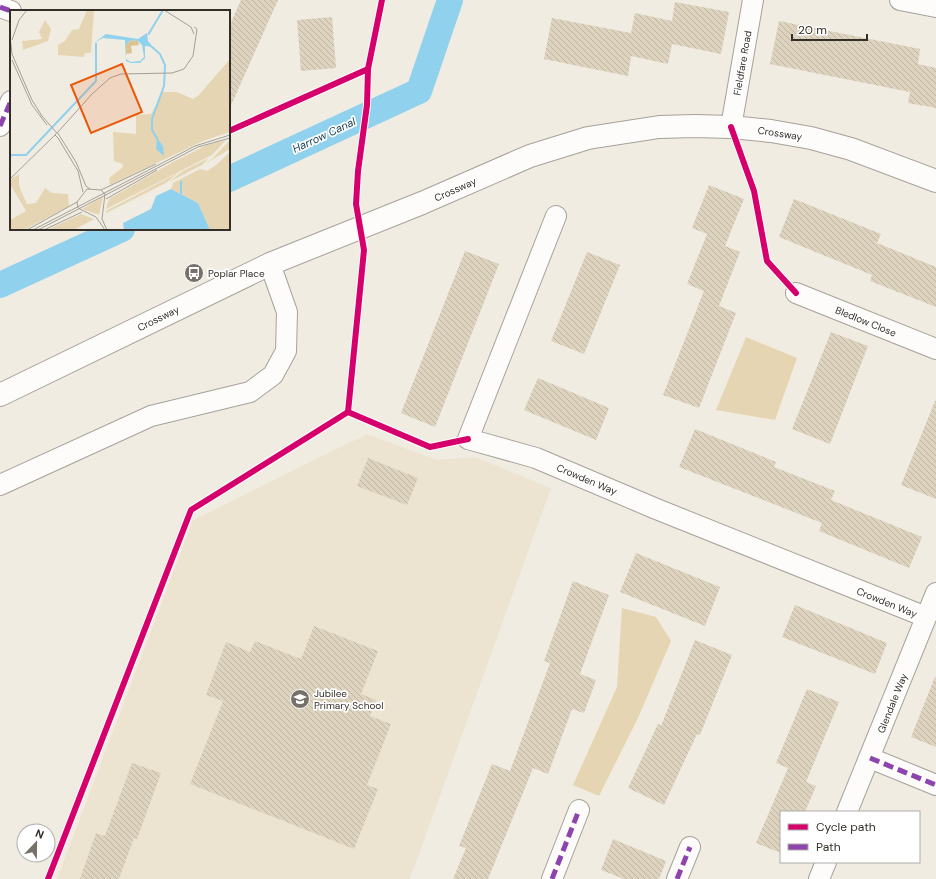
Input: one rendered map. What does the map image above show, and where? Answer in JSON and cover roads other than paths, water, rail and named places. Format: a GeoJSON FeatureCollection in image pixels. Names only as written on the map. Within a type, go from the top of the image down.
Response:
{"type":"FeatureCollection","features":[{"type":"Feature","properties":{"kind":"street","name":"Fieldfare Road"},"geometry":{"type":"LineString","coordinates":[[731,127],[753,0]]}},
{"type":"Feature","properties":{"kind":"street"},"geometry":{"type":"LineString","coordinates":[[900,0],[936,7]]}},
{"type":"Feature","properties":{"kind":"street"},"geometry":{"type":"LineString","coordinates":[[0,7],[10,12]]}},
{"type":"Feature","properties":{"kind":"street"},"geometry":{"type":"LineString","coordinates":[[0,126],[10,103]]}},
{"type":"Feature","properties":{"kind":"street","name":"Crossway"},"geometry":{"type":"LineString","coordinates":[[0,396],[270,264],[422,203],[530,156],[588,138],[659,127],[731,127],[771,131],[812,138],[851,149],[936,181]]}},
{"type":"Feature","properties":{"kind":"street","name":"Crowden Way"},"geometry":{"type":"LineString","coordinates":[[556,216],[468,440],[536,458],[926,618]]}},
{"type":"Feature","properties":{"kind":"street"},"geometry":{"type":"LineString","coordinates":[[0,485],[151,416],[250,392],[273,375],[286,351],[287,312],[270,264]]}},
{"type":"Feature","properties":{"kind":"street","name":"Bledlow Close"},"geometry":{"type":"LineString","coordinates":[[796,293],[936,349]]}},
{"type":"Feature","properties":{"kind":"street","name":"Glendale Way"},"geometry":{"type":"LineString","coordinates":[[847,811],[936,593]]}},
{"type":"Feature","properties":{"kind":"street"},"geometry":{"type":"LineString","coordinates":[[870,758],[936,785]]}},
{"type":"Feature","properties":{"kind":"street"},"geometry":{"type":"LineString","coordinates":[[552,879],[579,810]]}},
{"type":"Feature","properties":{"kind":"street"},"geometry":{"type":"LineString","coordinates":[[677,879],[690,847]]}},
{"type":"Feature","properties":{"kind":"street"},"geometry":{"type":"LineString","coordinates":[[819,879],[826,863]]}},
{"type":"Feature","properties":{"kind":"waterway","name":"Harrow Canal"},"geometry":{"type":"LineString","coordinates":[[230,179],[419,91],[450,0]]}},
{"type":"Feature","properties":{"kind":"waterway","name":"Harrow Canal"},"geometry":{"type":"LineString","coordinates":[[0,285],[120,230]]}},
{"type":"Feature","properties":{"kind":"place","name":"Poplar Place"},"geometry":{"type":"Point","coordinates":[194,273]}},
{"type":"Feature","properties":{"kind":"place","name":"Jubilee Primary School"},"geometry":{"type":"Point","coordinates":[300,699]}}]}
